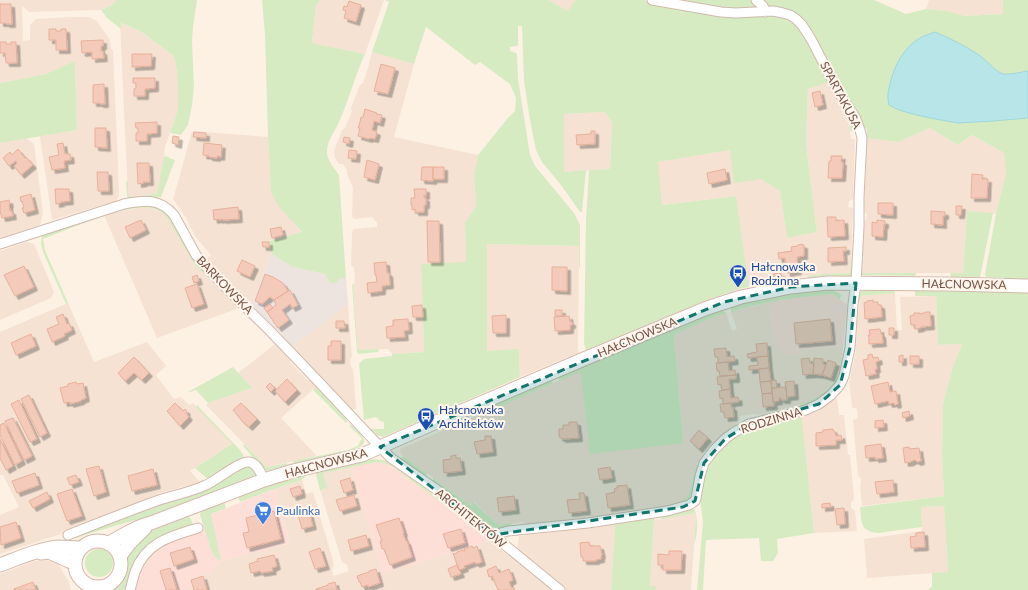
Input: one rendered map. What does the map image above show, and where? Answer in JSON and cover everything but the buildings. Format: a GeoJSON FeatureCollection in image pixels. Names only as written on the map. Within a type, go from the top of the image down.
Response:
{"type":"FeatureCollection","features":[{"type":"Feature","properties":{"kind":"street","name":"SPARTAKUSA"},"geometry":{"type":"LineString","coordinates":[[652,0],[721,12],[736,13],[773,11],[790,15],[802,25],[811,39],[839,93],[858,123],[861,134],[862,145],[856,283]]}},
{"type":"Feature","properties":{"kind":"street"},"geometry":{"type":"LineString","coordinates":[[756,0],[763,6],[765,12]]}},
{"type":"Feature","properties":{"kind":"street","name":"BARKOWSKA"},"geometry":{"type":"LineString","coordinates":[[0,244],[124,204],[149,201],[162,205],[174,215],[196,255],[204,265],[380,447]]}},
{"type":"Feature","properties":{"kind":"street","name":"HAŁCNOWSKA"},"geometry":{"type":"LineString","coordinates":[[109,544],[140,526],[264,480],[294,471],[355,457],[562,368],[724,302],[756,293],[828,283],[1028,286]]}},
{"type":"Feature","properties":{"kind":"street","name":"RODZINNA"},"geometry":{"type":"LineString","coordinates":[[493,535],[508,531],[588,523],[667,511],[693,503],[696,498],[704,463],[725,438],[750,424],[800,412],[819,404],[831,395],[840,385],[844,376],[850,348],[856,283]]}},
{"type":"Feature","properties":{"kind":"street","name":"ARCHITEKTÓW"},"geometry":{"type":"LineString","coordinates":[[380,447],[391,458],[440,492],[560,590]]}},
{"type":"Feature","properties":{"kind":"street"},"geometry":{"type":"LineString","coordinates":[[68,535],[162,499],[205,486],[245,462],[249,462],[257,467],[264,480]]}},
{"type":"Feature","properties":{"kind":"street","name":"HAŁCNOWSKA"},"geometry":{"type":"LineString","coordinates":[[120,556],[129,544],[151,523]]}},
{"type":"Feature","properties":{"kind":"street"},"geometry":{"type":"LineString","coordinates":[[130,590],[134,573],[143,556],[150,549],[158,542],[198,528]]}},
{"type":"Feature","properties":{"kind":"street"},"geometry":{"type":"LineString","coordinates":[[104,541],[109,544],[115,548],[120,556],[121,563],[118,576],[108,587],[101,586],[94,588],[80,578],[75,564],[77,556],[81,548],[91,542],[104,541]]}},
{"type":"Feature","properties":{"kind":"street"},"geometry":{"type":"LineString","coordinates":[[0,565],[29,554],[48,549],[59,547],[81,548]]}},
{"type":"Feature","properties":{"kind":"street"},"geometry":{"type":"LineString","coordinates":[[29,554],[49,552],[75,564]]}},
{"type":"Feature","properties":{"kind":"highlighted area"},"geometry":{"type":"Polygon","coordinates":[[[856,283],[850,348],[840,385],[819,404],[749,424],[725,439],[704,463],[695,501],[683,507],[493,535],[380,447],[724,302],[791,287],[856,283]]]}},
{"type":"Feature","properties":{"kind":"shaded area"},"geometry":{"type":"Polygon","coordinates":[[[0,0],[116,0],[111,6],[101,10],[29,12],[22,6],[23,41],[30,40],[30,25],[36,19],[73,17],[89,17],[97,21],[110,40],[111,49],[113,50],[118,165],[119,197],[116,201],[52,220],[40,136],[77,130],[75,62],[46,74],[0,83],[0,0]]]}},
{"type":"Feature","properties":{"kind":"shaded area"},"geometry":{"type":"Polygon","coordinates":[[[320,0],[384,0],[365,54],[312,43],[316,6],[320,0]]]}},
{"type":"Feature","properties":{"kind":"shaded area"},"geometry":{"type":"Polygon","coordinates":[[[548,0],[575,0],[569,12],[548,0]]]}},
{"type":"Feature","properties":{"kind":"shaded area"},"geometry":{"type":"Polygon","coordinates":[[[929,0],[1003,0],[1004,14],[964,16],[947,11],[926,9],[929,0]]]}},
{"type":"Feature","properties":{"kind":"shaded area"},"geometry":{"type":"Polygon","coordinates":[[[120,23],[140,31],[174,56],[177,71],[178,109],[165,147],[157,193],[133,198],[128,195],[120,23]]]}},
{"type":"Feature","properties":{"kind":"shaded area"},"geometry":{"type":"Polygon","coordinates":[[[372,52],[414,64],[394,137],[478,155],[474,175],[476,206],[465,223],[466,263],[421,264],[424,352],[392,354],[388,349],[358,350],[353,284],[355,282],[354,268],[351,265],[352,233],[353,229],[377,227],[377,223],[372,217],[355,219],[352,217],[353,188],[347,174],[347,170],[343,164],[339,164],[335,158],[334,151],[342,130],[345,128],[352,111],[351,108],[360,85],[363,83],[372,52]]]}},
{"type":"Feature","properties":{"kind":"shaded area"},"geometry":{"type":"Polygon","coordinates":[[[828,81],[849,121],[851,139],[855,139],[853,199],[849,201],[848,207],[853,208],[851,273],[822,274],[748,284],[736,196],[662,205],[657,162],[730,150],[761,179],[780,191],[787,238],[817,232],[806,143],[808,89],[828,81]]]}},
{"type":"Feature","properties":{"kind":"shaded area"},"geometry":{"type":"Polygon","coordinates":[[[605,112],[612,123],[610,169],[564,172],[564,114],[605,112]]]}},
{"type":"Feature","properties":{"kind":"shaded area"},"geometry":{"type":"Polygon","coordinates":[[[930,128],[958,145],[972,135],[1004,153],[1006,173],[996,214],[967,211],[963,273],[862,273],[864,222],[867,214],[864,212],[867,138],[898,142],[930,128]]]}},
{"type":"Feature","properties":{"kind":"shaded area"},"geometry":{"type":"Polygon","coordinates":[[[192,131],[268,137],[271,192],[302,233],[270,241],[271,253],[252,305],[206,259],[211,255],[195,236],[185,216],[173,199],[192,131]]]}},
{"type":"Feature","properties":{"kind":"shaded area"},"geometry":{"type":"Polygon","coordinates":[[[26,138],[34,144],[43,213],[40,225],[0,239],[0,143],[26,138]]]}},
{"type":"Feature","properties":{"kind":"shaded area"},"geometry":{"type":"Polygon","coordinates":[[[146,207],[163,213],[193,263],[239,308],[157,338],[104,215],[146,207]]]}},
{"type":"Feature","properties":{"kind":"shaded area"},"geometry":{"type":"Polygon","coordinates":[[[27,242],[34,244],[54,292],[51,298],[0,320],[0,251],[27,242]]]}},
{"type":"Feature","properties":{"kind":"shaded area"},"geometry":{"type":"Polygon","coordinates":[[[487,244],[579,246],[578,353],[520,377],[519,350],[487,351],[487,244]]]}},
{"type":"Feature","properties":{"kind":"shaded area"},"geometry":{"type":"Polygon","coordinates":[[[271,253],[292,267],[325,274],[329,282],[337,282],[340,278],[346,278],[348,304],[291,347],[283,339],[283,335],[277,329],[275,331],[252,305],[271,253]]]}},
{"type":"Feature","properties":{"kind":"shaded area"},"geometry":{"type":"Polygon","coordinates":[[[895,293],[897,330],[902,330],[900,297],[936,296],[938,345],[962,344],[953,366],[943,403],[942,454],[944,496],[862,506],[860,486],[861,478],[858,476],[853,420],[858,418],[857,409],[852,407],[849,383],[856,351],[857,317],[861,296],[895,293]]]}},
{"type":"Feature","properties":{"kind":"shaded area"},"geometry":{"type":"Polygon","coordinates":[[[833,294],[847,305],[843,346],[806,350],[797,355],[784,354],[773,339],[769,302],[797,297],[833,294]]]}},
{"type":"Feature","properties":{"kind":"shaded area"},"geometry":{"type":"Polygon","coordinates":[[[769,302],[773,339],[796,355],[806,350],[843,346],[840,371],[833,384],[821,396],[809,402],[761,415],[753,414],[740,416],[740,419],[735,427],[704,453],[697,464],[688,496],[677,504],[595,517],[527,525],[522,522],[498,525],[473,501],[473,507],[401,454],[400,449],[581,371],[683,443],[674,334],[726,313],[732,331],[737,329],[731,312],[769,302]]]}},
{"type":"Feature","properties":{"kind":"shaded area"},"geometry":{"type":"Polygon","coordinates":[[[68,303],[94,362],[147,342],[166,366],[156,375],[174,399],[181,397],[189,405],[193,403],[232,444],[190,471],[200,482],[160,493],[79,528],[0,554],[0,515],[19,507],[3,475],[0,475],[0,332],[68,303]]]}},
{"type":"Feature","properties":{"kind":"shaded area"},"geometry":{"type":"Polygon","coordinates":[[[348,304],[352,357],[350,359],[351,367],[353,369],[356,408],[351,410],[291,347],[348,304]]]}},
{"type":"Feature","properties":{"kind":"shaded area"},"geometry":{"type":"Polygon","coordinates":[[[275,344],[307,380],[310,380],[316,387],[281,418],[317,456],[267,467],[206,405],[252,388],[238,373],[275,344]]]}},
{"type":"Feature","properties":{"kind":"shaded area"},"geometry":{"type":"Polygon","coordinates":[[[837,398],[839,415],[844,415],[854,497],[853,501],[851,501],[851,508],[855,511],[857,531],[814,533],[802,417],[818,411],[837,398]]]}},
{"type":"Feature","properties":{"kind":"shaded area"},"geometry":{"type":"Polygon","coordinates":[[[377,462],[393,467],[490,541],[383,572],[351,467],[377,462]]]}},
{"type":"Feature","properties":{"kind":"shaded area"},"geometry":{"type":"Polygon","coordinates":[[[351,467],[383,572],[490,541],[552,590],[184,590],[192,587],[189,579],[213,572],[213,569],[221,561],[290,543],[274,489],[302,480],[306,494],[313,492],[334,564],[332,570],[333,576],[349,571],[347,565],[342,562],[320,490],[327,488],[322,473],[351,467]]]}},
{"type":"Feature","properties":{"kind":"shaded area"},"geometry":{"type":"Polygon","coordinates":[[[274,489],[290,543],[221,561],[213,569],[213,572],[190,579],[192,587],[184,590],[132,590],[136,574],[151,551],[185,535],[205,529],[202,518],[274,489]]]}},
{"type":"Feature","properties":{"kind":"shaded area"},"geometry":{"type":"Polygon","coordinates":[[[944,506],[948,572],[867,578],[864,539],[922,531],[921,507],[944,506]]]}},
{"type":"Feature","properties":{"kind":"shaded area"},"geometry":{"type":"Polygon","coordinates":[[[696,513],[691,590],[655,590],[655,586],[650,586],[654,520],[696,513]]]}},
{"type":"Feature","properties":{"kind":"shaded area"},"geometry":{"type":"Polygon","coordinates":[[[615,525],[611,590],[566,590],[517,550],[519,536],[615,525]]]}},
{"type":"Feature","properties":{"kind":"shaded area"},"geometry":{"type":"Polygon","coordinates":[[[56,560],[69,582],[71,590],[0,590],[0,574],[34,561],[56,560]]]}},
{"type":"Feature","properties":{"kind":"green space"},"geometry":{"type":"Polygon","coordinates":[[[116,0],[197,0],[192,41],[194,87],[192,105],[188,125],[181,135],[170,133],[178,109],[177,71],[174,56],[140,31],[121,23],[121,29],[107,18],[101,10],[111,6],[116,0]]]}},
{"type":"Feature","properties":{"kind":"green space"},"geometry":{"type":"Polygon","coordinates":[[[262,0],[320,0],[316,6],[312,43],[365,54],[343,113],[329,141],[327,149],[329,159],[339,175],[346,278],[340,278],[333,284],[329,282],[325,274],[292,267],[271,253],[270,241],[302,232],[279,207],[271,192],[265,35],[262,0]]]}},
{"type":"Feature","properties":{"kind":"green space"},"geometry":{"type":"Polygon","coordinates":[[[385,0],[548,0],[568,11],[575,0],[643,0],[664,4],[778,14],[795,21],[848,110],[856,132],[850,131],[849,121],[828,82],[808,89],[806,143],[817,232],[787,238],[780,191],[761,179],[734,183],[730,150],[658,162],[662,205],[736,196],[749,287],[704,301],[586,350],[584,344],[586,220],[589,170],[610,169],[612,123],[605,112],[564,114],[564,172],[586,170],[582,212],[580,212],[561,185],[542,162],[536,150],[524,81],[522,26],[518,26],[518,45],[510,47],[510,51],[517,54],[518,79],[530,155],[535,166],[574,213],[580,225],[580,268],[579,246],[487,244],[487,351],[519,349],[520,377],[383,437],[377,435],[371,429],[384,429],[384,422],[380,421],[376,417],[364,420],[359,364],[364,359],[392,356],[392,354],[424,352],[421,264],[466,262],[465,223],[476,206],[474,175],[478,155],[515,111],[516,98],[510,84],[480,62],[475,65],[426,27],[414,64],[372,52],[389,2],[385,0]]]}},
{"type":"Feature","properties":{"kind":"green space"},"geometry":{"type":"Polygon","coordinates":[[[662,0],[753,0],[759,8],[745,11],[662,0]]]}},
{"type":"Feature","properties":{"kind":"green space"},"geometry":{"type":"Polygon","coordinates":[[[760,0],[874,0],[906,14],[926,9],[947,11],[965,16],[1003,14],[1003,0],[1028,0],[1028,71],[1003,74],[997,71],[974,52],[935,32],[919,38],[907,49],[898,62],[892,75],[894,108],[899,110],[958,123],[1028,118],[1028,279],[986,277],[985,274],[996,214],[1006,173],[1004,153],[972,135],[958,145],[930,128],[898,142],[867,138],[867,129],[860,123],[803,24],[766,5],[760,0]]]}},
{"type":"Feature","properties":{"kind":"green space"},"geometry":{"type":"Polygon","coordinates":[[[75,61],[77,130],[0,143],[0,83],[46,74],[75,61]]]}},
{"type":"Feature","properties":{"kind":"green space"},"geometry":{"type":"Polygon","coordinates":[[[164,156],[175,160],[161,197],[155,199],[129,199],[127,196],[126,182],[128,180],[128,195],[133,198],[157,193],[164,156]]]}},
{"type":"Feature","properties":{"kind":"green space"},"geometry":{"type":"Polygon","coordinates":[[[138,204],[156,207],[167,213],[212,278],[210,280],[193,263],[167,218],[163,214],[158,210],[148,208],[125,210],[124,207],[138,204]]]}},
{"type":"Feature","properties":{"kind":"green space"},"geometry":{"type":"Polygon","coordinates":[[[112,210],[114,213],[104,215],[43,239],[45,250],[68,303],[66,304],[43,252],[41,244],[42,235],[112,210]]]}},
{"type":"Feature","properties":{"kind":"green space"},"geometry":{"type":"Polygon","coordinates":[[[967,211],[993,213],[980,277],[951,277],[950,273],[963,273],[967,211]]]}},
{"type":"Feature","properties":{"kind":"green space"},"geometry":{"type":"Polygon","coordinates":[[[863,240],[862,273],[916,273],[915,276],[861,275],[861,242],[863,240]]]}},
{"type":"Feature","properties":{"kind":"green space"},"geometry":{"type":"Polygon","coordinates":[[[851,260],[855,263],[852,276],[822,276],[808,278],[807,276],[850,273],[851,260]]]}},
{"type":"Feature","properties":{"kind":"green space"},"geometry":{"type":"Polygon","coordinates":[[[353,284],[358,350],[379,349],[378,352],[359,354],[357,352],[353,284]]]}},
{"type":"Feature","properties":{"kind":"green space"},"geometry":{"type":"Polygon","coordinates":[[[831,288],[831,290],[841,295],[840,299],[833,294],[781,300],[731,312],[731,306],[767,295],[831,288]]]}},
{"type":"Feature","properties":{"kind":"green space"},"geometry":{"type":"Polygon","coordinates":[[[915,289],[1028,290],[1028,590],[928,590],[932,586],[932,573],[948,572],[944,506],[921,507],[922,527],[878,533],[864,528],[860,507],[944,496],[942,454],[943,403],[953,366],[962,344],[938,345],[936,296],[915,296],[915,289]]]}},
{"type":"Feature","properties":{"kind":"green space"},"geometry":{"type":"Polygon","coordinates":[[[865,290],[894,290],[895,293],[861,296],[860,302],[856,301],[860,292],[865,290]]]}},
{"type":"Feature","properties":{"kind":"green space"},"geometry":{"type":"Polygon","coordinates":[[[721,309],[726,313],[706,320],[674,335],[683,443],[590,454],[581,372],[559,381],[560,375],[721,309]]]}},
{"type":"Feature","properties":{"kind":"green space"},"geometry":{"type":"Polygon","coordinates":[[[842,358],[839,379],[825,397],[802,408],[800,404],[813,400],[829,388],[834,382],[840,370],[842,358]]]}},
{"type":"Feature","properties":{"kind":"green space"},"geometry":{"type":"Polygon","coordinates":[[[233,367],[252,388],[208,403],[196,390],[188,392],[233,367]]]}},
{"type":"Feature","properties":{"kind":"green space"},"geometry":{"type":"Polygon","coordinates":[[[550,379],[553,383],[494,409],[494,403],[550,379]]]}},
{"type":"Feature","properties":{"kind":"green space"},"geometry":{"type":"Polygon","coordinates":[[[316,387],[345,417],[346,423],[313,390],[316,387]]]}},
{"type":"Feature","properties":{"kind":"green space"},"geometry":{"type":"Polygon","coordinates":[[[839,389],[842,391],[829,403],[819,410],[802,417],[814,533],[777,539],[778,553],[773,561],[761,561],[759,538],[706,540],[703,590],[697,590],[703,522],[700,499],[701,488],[708,462],[725,443],[749,428],[790,417],[839,389]]]}},
{"type":"Feature","properties":{"kind":"green space"},"geometry":{"type":"Polygon","coordinates":[[[197,405],[239,449],[244,458],[240,459],[209,480],[195,468],[232,444],[196,407],[197,405]]]}},
{"type":"Feature","properties":{"kind":"green space"},"geometry":{"type":"Polygon","coordinates":[[[351,425],[362,434],[364,443],[360,447],[294,464],[293,461],[348,450],[358,446],[362,438],[349,426],[351,425]]]}},
{"type":"Feature","properties":{"kind":"green space"},"geometry":{"type":"Polygon","coordinates":[[[244,444],[267,467],[287,463],[287,465],[267,471],[254,459],[243,446],[244,444]]]}},
{"type":"Feature","properties":{"kind":"green space"},"geometry":{"type":"Polygon","coordinates":[[[403,456],[428,474],[424,476],[401,460],[403,456]]]}},
{"type":"Feature","properties":{"kind":"green space"},"geometry":{"type":"Polygon","coordinates":[[[374,459],[388,461],[396,466],[455,513],[393,467],[384,463],[377,462],[323,473],[327,488],[320,490],[316,475],[317,472],[374,459]]]}},
{"type":"Feature","properties":{"kind":"green space"},"geometry":{"type":"Polygon","coordinates":[[[697,464],[700,467],[692,498],[684,504],[636,513],[635,511],[671,505],[684,500],[688,496],[697,464]]]}},
{"type":"Feature","properties":{"kind":"green space"},"geometry":{"type":"Polygon","coordinates":[[[249,466],[256,472],[256,476],[136,521],[135,520],[64,541],[67,537],[242,467],[249,466]]]}},
{"type":"Feature","properties":{"kind":"green space"},"geometry":{"type":"Polygon","coordinates":[[[304,474],[306,477],[302,480],[240,502],[238,496],[239,494],[304,474]]]}},
{"type":"Feature","properties":{"kind":"green space"},"geometry":{"type":"Polygon","coordinates":[[[433,478],[473,507],[472,501],[498,525],[513,523],[502,529],[497,529],[491,526],[436,485],[433,482],[433,478]]]}},
{"type":"Feature","properties":{"kind":"green space"},"geometry":{"type":"Polygon","coordinates":[[[224,501],[226,508],[211,514],[221,561],[213,555],[200,515],[201,510],[224,501]]]}},
{"type":"Feature","properties":{"kind":"green space"},"geometry":{"type":"Polygon","coordinates":[[[692,508],[696,513],[661,519],[661,515],[692,508]]]}},
{"type":"Feature","properties":{"kind":"green space"},"geometry":{"type":"Polygon","coordinates":[[[696,514],[697,532],[694,544],[696,514]]]}},
{"type":"Feature","properties":{"kind":"green space"},"geometry":{"type":"Polygon","coordinates":[[[188,516],[191,519],[193,526],[157,540],[128,590],[111,590],[122,576],[125,556],[150,529],[188,516]]]}},
{"type":"Feature","properties":{"kind":"green space"},"geometry":{"type":"Polygon","coordinates":[[[652,516],[654,520],[650,586],[656,586],[655,590],[611,590],[615,525],[593,527],[594,524],[652,516]]]}},
{"type":"Feature","properties":{"kind":"green space"},"geometry":{"type":"Polygon","coordinates":[[[99,549],[109,553],[113,563],[109,573],[99,577],[89,573],[85,563],[89,553],[99,549]]]}},
{"type":"Feature","properties":{"kind":"water"},"geometry":{"type":"Polygon","coordinates":[[[935,32],[974,52],[997,71],[1003,74],[1028,71],[1028,118],[958,123],[913,114],[889,105],[889,87],[894,70],[900,58],[914,42],[935,32]]]}},
{"type":"Feature","properties":{"kind":"place","name":"Hałcnowska Rodzinna"},"geometry":{"type":"Point","coordinates":[738,288]}},
{"type":"Feature","properties":{"kind":"place","name":"Hałcnowska Architektów"},"geometry":{"type":"Point","coordinates":[426,431]}},
{"type":"Feature","properties":{"kind":"place","name":"Paulinka"},"geometry":{"type":"Point","coordinates":[263,525]}}]}
